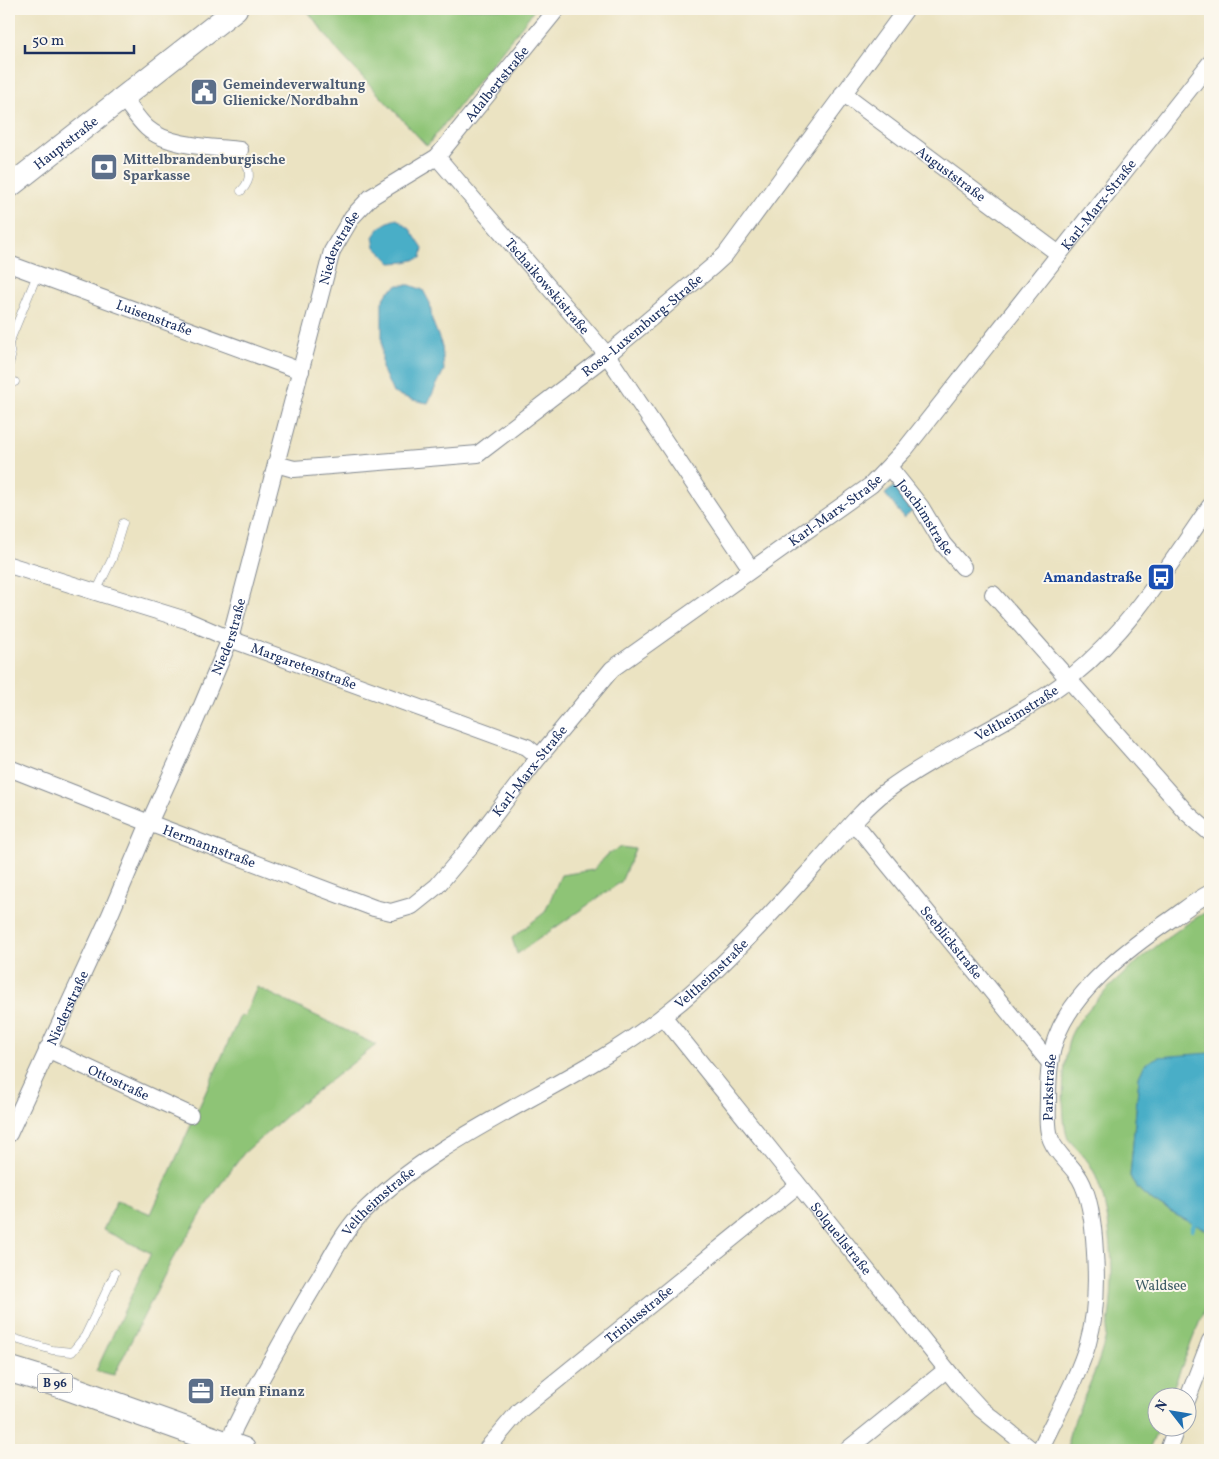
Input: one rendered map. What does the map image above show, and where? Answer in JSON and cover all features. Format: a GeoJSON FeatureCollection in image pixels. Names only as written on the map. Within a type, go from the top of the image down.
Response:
{"type":"FeatureCollection","features":[{"type":"Feature","properties":{"kind":"main road","name":"B 96"},"geometry":{"type":"LineString","coordinates":[[9,1369],[101,1399],[232,1448]]}},
{"type":"Feature","properties":{"kind":"street","name":"Hauptstraße"},"geometry":{"type":"LineString","coordinates":[[9,187],[236,9]]}},
{"type":"Feature","properties":{"kind":"street","name":"Adalbertstraße"},"geometry":{"type":"LineString","coordinates":[[437,157],[557,9]]}},
{"type":"Feature","properties":{"kind":"street","name":"Rosa-Luxemburg-Straße"},"geometry":{"type":"LineString","coordinates":[[276,464],[294,468],[478,454],[606,355],[725,255],[906,9]]}},
{"type":"Feature","properties":{"kind":"street","name":"Karl-Marx-Straße"},"geometry":{"type":"LineString","coordinates":[[412,906],[437,886],[453,867],[612,668],[871,485],[889,467],[1210,63]]}},
{"type":"Feature","properties":{"kind":"street","name":"Auguststraße"},"geometry":{"type":"LineString","coordinates":[[843,93],[1059,254]]}},
{"type":"Feature","properties":{"kind":"street"},"geometry":{"type":"LineString","coordinates":[[123,98],[146,128],[158,136],[184,143],[240,150]]}},
{"type":"Feature","properties":{"kind":"street","name":"Tschaikowskistraße"},"geometry":{"type":"LineString","coordinates":[[437,157],[606,355],[751,569]]}},
{"type":"Feature","properties":{"kind":"street","name":"Niederstraße"},"geometry":{"type":"LineString","coordinates":[[9,1134],[110,915],[230,639],[332,251],[352,216],[371,197],[437,157]]}},
{"type":"Feature","properties":{"kind":"street","name":"Luisenstraße"},"geometry":{"type":"LineString","coordinates":[[9,264],[301,371]]}},
{"type":"Feature","properties":{"kind":"street","name":"Joachimstraße"},"geometry":{"type":"LineString","coordinates":[[889,467],[921,507],[944,544],[963,567]]}},
{"type":"Feature","properties":{"kind":"street","name":"Veltheimstraße"},"geometry":{"type":"LineString","coordinates":[[232,1448],[246,1407],[314,1286],[357,1218],[399,1180],[461,1138],[581,1071],[663,1016],[699,985],[756,930],[852,824],[883,793],[926,764],[1034,703],[1069,679],[1106,647],[1136,612],[1210,506]]}},
{"type":"Feature","properties":{"kind":"street","name":"Margaretenstraße"},"geometry":{"type":"LineString","coordinates":[[9,565],[186,620],[230,639],[527,747],[540,757]]}},
{"type":"Feature","properties":{"kind":"street"},"geometry":{"type":"LineString","coordinates":[[993,594],[1187,813],[1210,834]]}},
{"type":"Feature","properties":{"kind":"street","name":"Hermannstraße"},"geometry":{"type":"LineString","coordinates":[[9,768],[374,908],[391,912],[412,906]]}},
{"type":"Feature","properties":{"kind":"street","name":"Seeblickstraße"},"geometry":{"type":"LineString","coordinates":[[852,824],[861,831],[1050,1063]]}},
{"type":"Feature","properties":{"kind":"street","name":"Parkstraße"},"geometry":{"type":"LineString","coordinates":[[1040,1450],[1081,1363],[1088,1343],[1096,1279],[1092,1227],[1086,1196],[1080,1180],[1058,1152],[1051,1139],[1048,1117],[1050,1063],[1056,1038],[1062,1024],[1085,991],[1137,943],[1210,892]]}},
{"type":"Feature","properties":{"kind":"street","name":"Solquellstraße"},"geometry":{"type":"LineString","coordinates":[[663,1016],[946,1370],[981,1409],[1032,1450]]}},
{"type":"Feature","properties":{"kind":"street","name":"Ottostraße"},"geometry":{"type":"LineString","coordinates":[[47,1049],[190,1115]]}},
{"type":"Feature","properties":{"kind":"street","name":"Triniusstraße"},"geometry":{"type":"LineString","coordinates":[[486,1450],[519,1411],[798,1186]]}},
{"type":"Feature","properties":{"kind":"street"},"geometry":{"type":"LineString","coordinates":[[1193,1386],[1210,1341]]}},
{"type":"Feature","properties":{"kind":"street"},"geometry":{"type":"LineString","coordinates":[[847,1450],[946,1370]]}},
{"type":"Feature","properties":{"kind":"street"},"geometry":{"type":"LineString","coordinates":[[1168,1450],[1173,1436]]}},
{"type":"Feature","properties":{"kind":"lane"},"geometry":{"type":"LineString","coordinates":[[240,150],[250,171],[250,179],[241,191]]}},
{"type":"Feature","properties":{"kind":"lane"},"geometry":{"type":"LineString","coordinates":[[9,364],[11,357],[9,344],[37,275]]}},
{"type":"Feature","properties":{"kind":"lane"},"geometry":{"type":"LineString","coordinates":[[96,592],[112,559],[123,522]]}},
{"type":"Feature","properties":{"kind":"lane"},"geometry":{"type":"LineString","coordinates":[[9,1337],[52,1350],[72,1352],[85,1336],[115,1273]]}},
{"type":"Feature","properties":{"kind":"green space"},"geometry":{"type":"Polygon","coordinates":[[[306,9],[535,9],[427,146],[339,52],[306,9]]]}},
{"type":"Feature","properties":{"kind":"green space"},"geometry":{"type":"Polygon","coordinates":[[[622,847],[635,849],[621,882],[517,954],[512,938],[545,912],[561,875],[593,870],[609,853],[622,847]]]}},
{"type":"Feature","properties":{"kind":"green space","name":"Waldsee"},"geometry":{"type":"Polygon","coordinates":[[[1210,910],[1210,1053],[1145,1064],[1139,1077],[1130,1176],[1135,1185],[1153,1202],[1210,1232],[1210,1298],[1174,1386],[1146,1386],[1146,1436],[1155,1436],[1149,1450],[1069,1450],[1070,1432],[1103,1347],[1112,1283],[1110,1235],[1101,1191],[1092,1167],[1068,1139],[1066,1130],[1063,1088],[1070,1037],[1093,1004],[1111,985],[1154,948],[1210,910]]]}},
{"type":"Feature","properties":{"kind":"green space"},"geometry":{"type":"Polygon","coordinates":[[[257,987],[376,1045],[296,1107],[244,1153],[220,1185],[172,1260],[114,1375],[96,1371],[151,1253],[103,1230],[117,1200],[151,1214],[240,1016],[244,1017],[257,987]]]}},
{"type":"Feature","properties":{"kind":"water"},"geometry":{"type":"Polygon","coordinates":[[[397,219],[410,229],[423,249],[421,258],[391,263],[375,247],[373,237],[378,230],[386,223],[397,219]]]}},
{"type":"Feature","properties":{"kind":"water"},"geometry":{"type":"Polygon","coordinates":[[[398,285],[410,285],[423,290],[430,303],[432,320],[442,346],[444,370],[428,403],[393,393],[382,368],[382,302],[388,292],[398,285]]]}},
{"type":"Feature","properties":{"kind":"water"},"geometry":{"type":"Polygon","coordinates":[[[896,485],[915,509],[904,518],[885,494],[896,485]]]}},
{"type":"Feature","properties":{"kind":"water"},"geometry":{"type":"Polygon","coordinates":[[[1210,1053],[1210,1232],[1154,1202],[1144,1194],[1130,1176],[1139,1077],[1145,1064],[1158,1057],[1210,1053]]]}},
{"type":"Feature","properties":{"kind":"waterway"},"geometry":{"type":"LineString","coordinates":[[1192,1230],[1196,1219]]}},
{"type":"Feature","properties":{"kind":"place","name":"Gemeindeverwaltung Glienicke/Nordbahn"},"geometry":{"type":"Point","coordinates":[204,92]}},
{"type":"Feature","properties":{"kind":"place","name":"Mittelbrandenburgische Sparkasse"},"geometry":{"type":"Point","coordinates":[104,167]}},
{"type":"Feature","properties":{"kind":"place","name":"Amandastraße"},"geometry":{"type":"Point","coordinates":[1161,577]}},
{"type":"Feature","properties":{"kind":"place","name":"Heun Finanz"},"geometry":{"type":"Point","coordinates":[201,1391]}}]}
